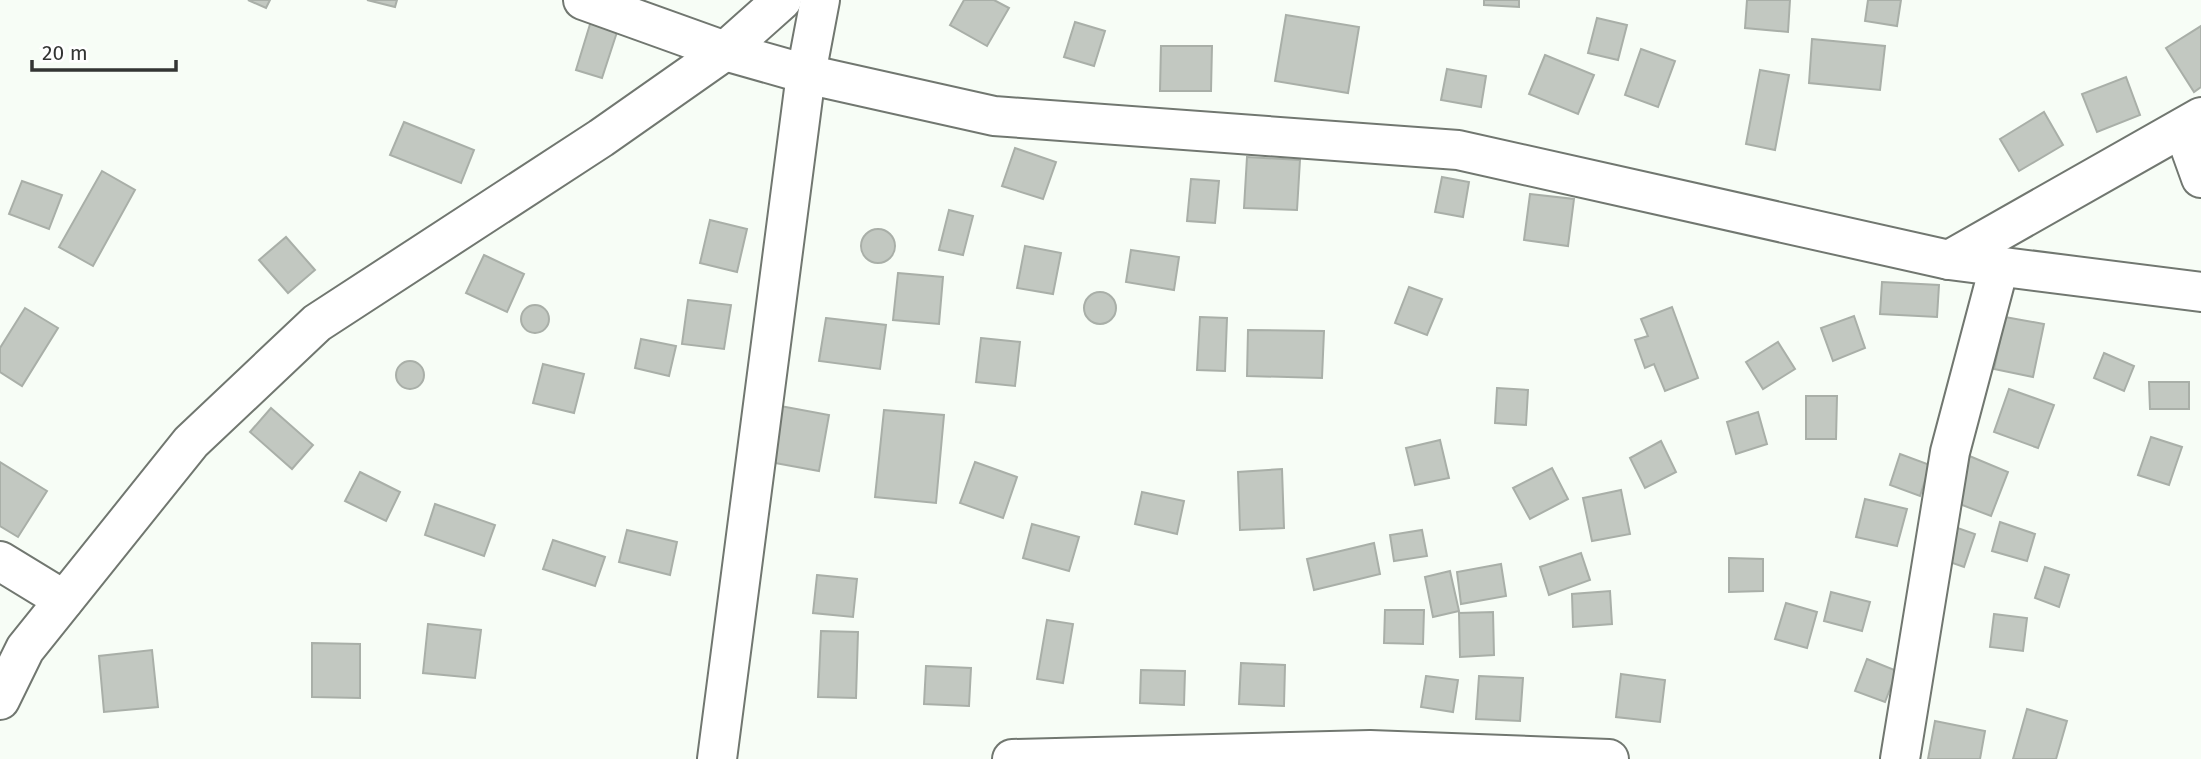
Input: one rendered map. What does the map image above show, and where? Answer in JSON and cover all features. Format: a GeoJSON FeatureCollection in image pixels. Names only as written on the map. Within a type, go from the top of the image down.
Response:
{"type":"FeatureCollection","features":[{"type":"Feature","properties":{"kind":"street"},"geometry":{"type":"LineString","coordinates":[[583,0],[725,51],[806,74],[994,116],[1458,150],[1949,260],[2201,292]]}},
{"type":"Feature","properties":{"kind":"street"},"geometry":{"type":"LineString","coordinates":[[0,700],[25,649],[191,442],[317,323],[601,138],[725,51],[814,2]]}},
{"type":"Feature","properties":{"kind":"street"},"geometry":{"type":"LineString","coordinates":[[717,759],[814,2]]}},
{"type":"Feature","properties":{"kind":"street"},"geometry":{"type":"LineString","coordinates":[[1949,260],[2192,122],[2201,178]]}},
{"type":"Feature","properties":{"kind":"street"},"geometry":{"type":"LineString","coordinates":[[1900,759],[1950,452],[2000,267]]}},
{"type":"Feature","properties":{"kind":"street"},"geometry":{"type":"LineString","coordinates":[[0,561],[64,600]]}},
{"type":"Feature","properties":{"kind":"street"},"geometry":{"type":"LineString","coordinates":[[1012,759],[1370,750],[1609,759]]}},
{"type":"Feature","properties":{"kind":"building"},"geometry":{"type":"Polygon","coordinates":[[[248,0],[270,0],[266,8],[248,0]]]}},
{"type":"Feature","properties":{"kind":"building"},"geometry":{"type":"Polygon","coordinates":[[[367,0],[397,0],[395,7],[367,0]]]}},
{"type":"Feature","properties":{"kind":"building"},"geometry":{"type":"Polygon","coordinates":[[[964,0],[994,0],[1009,8],[987,46],[950,25],[964,0]]]}},
{"type":"Feature","properties":{"kind":"building"},"geometry":{"type":"Polygon","coordinates":[[[1484,0],[1519,0],[1519,7],[1484,5],[1484,0]]]}},
{"type":"Feature","properties":{"kind":"building"},"geometry":{"type":"Polygon","coordinates":[[[1747,0],[1790,0],[1788,32],[1745,28],[1747,0]]]}},
{"type":"Feature","properties":{"kind":"building"},"geometry":{"type":"Polygon","coordinates":[[[1868,0],[1901,0],[1897,26],[1865,21],[1868,0]]]}},
{"type":"Feature","properties":{"kind":"building"},"geometry":{"type":"Polygon","coordinates":[[[1286,15],[1359,27],[1348,93],[1275,81],[1286,15]]]}},
{"type":"Feature","properties":{"kind":"building"},"geometry":{"type":"Polygon","coordinates":[[[1597,18],[1627,25],[1618,60],[1588,53],[1597,18]]]}},
{"type":"Feature","properties":{"kind":"building"},"geometry":{"type":"Polygon","coordinates":[[[591,21],[618,29],[602,78],[576,70],[591,21]]]}},
{"type":"Feature","properties":{"kind":"building"},"geometry":{"type":"Polygon","coordinates":[[[1075,22],[1105,31],[1094,66],[1064,57],[1075,22]]]}},
{"type":"Feature","properties":{"kind":"building"},"geometry":{"type":"Polygon","coordinates":[[[2201,26],[2201,87],[2194,92],[2166,48],[2201,26]]]}},
{"type":"Feature","properties":{"kind":"building"},"geometry":{"type":"Polygon","coordinates":[[[1812,39],[1885,46],[1880,90],[1809,83],[1812,39]]]}},
{"type":"Feature","properties":{"kind":"building"},"geometry":{"type":"Polygon","coordinates":[[[1161,46],[1212,46],[1211,91],[1160,91],[1161,46]]]}},
{"type":"Feature","properties":{"kind":"building"},"geometry":{"type":"Polygon","coordinates":[[[1641,49],[1675,61],[1658,107],[1625,95],[1641,49]]]}},
{"type":"Feature","properties":{"kind":"building"},"geometry":{"type":"Polygon","coordinates":[[[1545,55],[1594,75],[1578,114],[1529,94],[1545,55]]]}},
{"type":"Feature","properties":{"kind":"building"},"geometry":{"type":"Polygon","coordinates":[[[1447,69],[1486,76],[1481,107],[1441,100],[1447,69]]]}},
{"type":"Feature","properties":{"kind":"building"},"geometry":{"type":"Polygon","coordinates":[[[1760,70],[1789,75],[1775,150],[1746,144],[1760,70]]]}},
{"type":"Feature","properties":{"kind":"building"},"geometry":{"type":"Polygon","coordinates":[[[2126,77],[2140,115],[2097,132],[2082,94],[2126,77]]]}},
{"type":"Feature","properties":{"kind":"building"},"geometry":{"type":"Polygon","coordinates":[[[2044,112],[2063,145],[2019,171],[2000,139],[2044,112]]]}},
{"type":"Feature","properties":{"kind":"building"},"geometry":{"type":"Polygon","coordinates":[[[404,122],[474,150],[461,183],[390,155],[404,122]]]}},
{"type":"Feature","properties":{"kind":"building"},"geometry":{"type":"Polygon","coordinates":[[[1015,148],[1056,162],[1043,199],[1002,186],[1015,148]]]}},
{"type":"Feature","properties":{"kind":"building"},"geometry":{"type":"Polygon","coordinates":[[[1247,157],[1300,160],[1297,210],[1244,208],[1247,157]]]}},
{"type":"Feature","properties":{"kind":"building"},"geometry":{"type":"Polygon","coordinates":[[[102,171],[135,190],[93,266],[59,247],[102,171]]]}},
{"type":"Feature","properties":{"kind":"building"},"geometry":{"type":"Polygon","coordinates":[[[1442,177],[1469,182],[1463,217],[1435,212],[1442,177]]]}},
{"type":"Feature","properties":{"kind":"building"},"geometry":{"type":"Polygon","coordinates":[[[1191,179],[1219,181],[1215,223],[1187,221],[1191,179]]]}},
{"type":"Feature","properties":{"kind":"building"},"geometry":{"type":"Polygon","coordinates":[[[22,181],[62,195],[49,229],[9,214],[22,181]]]}},
{"type":"Feature","properties":{"kind":"building"},"geometry":{"type":"Polygon","coordinates":[[[1530,194],[1574,199],[1568,246],[1524,240],[1530,194]]]}},
{"type":"Feature","properties":{"kind":"building"},"geometry":{"type":"Polygon","coordinates":[[[949,210],[973,216],[963,255],[939,250],[949,210]]]}},
{"type":"Feature","properties":{"kind":"building"},"geometry":{"type":"Polygon","coordinates":[[[710,220],[747,229],[737,272],[700,263],[710,220]]]}},
{"type":"Feature","properties":{"kind":"building"},"geometry":{"type":"Polygon","coordinates":[[[878,229],[890,234],[895,246],[890,258],[878,263],[866,258],[861,246],[866,234],[878,229]]]}},
{"type":"Feature","properties":{"kind":"building"},"geometry":{"type":"Polygon","coordinates":[[[286,237],[315,270],[288,293],[259,260],[286,237]]]}},
{"type":"Feature","properties":{"kind":"building"},"geometry":{"type":"Polygon","coordinates":[[[1025,246],[1061,253],[1053,294],[1017,288],[1025,246]]]}},
{"type":"Feature","properties":{"kind":"building"},"geometry":{"type":"Polygon","coordinates":[[[1131,250],[1179,257],[1174,290],[1126,282],[1131,250]]]}},
{"type":"Feature","properties":{"kind":"building"},"geometry":{"type":"Polygon","coordinates":[[[484,255],[524,274],[507,312],[466,293],[484,255]]]}},
{"type":"Feature","properties":{"kind":"building"},"geometry":{"type":"Polygon","coordinates":[[[898,273],[943,277],[939,324],[893,320],[898,273]]]}},
{"type":"Feature","properties":{"kind":"building"},"geometry":{"type":"Polygon","coordinates":[[[1882,282],[1939,285],[1937,317],[1880,314],[1882,282]]]}},
{"type":"Feature","properties":{"kind":"building"},"geometry":{"type":"Polygon","coordinates":[[[1409,287],[1442,299],[1427,335],[1395,323],[1409,287]]]}},
{"type":"Feature","properties":{"kind":"building"},"geometry":{"type":"Polygon","coordinates":[[[1100,292],[1111,297],[1116,308],[1111,319],[1100,324],[1089,319],[1084,308],[1089,297],[1100,292]]]}},
{"type":"Feature","properties":{"kind":"building"},"geometry":{"type":"Polygon","coordinates":[[[688,300],[731,305],[724,349],[682,344],[688,300]]]}},
{"type":"Feature","properties":{"kind":"building"},"geometry":{"type":"Polygon","coordinates":[[[535,305],[545,309],[549,319],[545,329],[535,333],[525,329],[521,319],[525,309],[535,305]]]}},
{"type":"Feature","properties":{"kind":"building"},"geometry":{"type":"Polygon","coordinates":[[[1672,307],[1698,378],[1665,391],[1654,364],[1645,368],[1635,340],[1648,336],[1641,319],[1672,307]]]}},
{"type":"Feature","properties":{"kind":"building"},"geometry":{"type":"Polygon","coordinates":[[[25,308],[58,328],[22,386],[0,372],[0,348],[25,308]]]}},
{"type":"Feature","properties":{"kind":"building"},"geometry":{"type":"Polygon","coordinates":[[[1854,316],[1865,348],[1833,361],[1821,328],[1854,316]]]}},
{"type":"Feature","properties":{"kind":"building"},"geometry":{"type":"Polygon","coordinates":[[[1200,317],[1227,318],[1225,371],[1197,370],[1200,317]]]}},
{"type":"Feature","properties":{"kind":"building"},"geometry":{"type":"Polygon","coordinates":[[[2005,317],[2044,324],[2033,377],[1994,369],[2005,317]]]}},
{"type":"Feature","properties":{"kind":"building"},"geometry":{"type":"Polygon","coordinates":[[[826,318],[886,325],[880,369],[819,361],[826,318]]]}},
{"type":"Feature","properties":{"kind":"building"},"geometry":{"type":"Polygon","coordinates":[[[1248,330],[1324,331],[1322,378],[1247,376],[1248,330]]]}},
{"type":"Feature","properties":{"kind":"building"},"geometry":{"type":"Polygon","coordinates":[[[981,338],[1020,342],[1015,386],[976,382],[981,338]]]}},
{"type":"Feature","properties":{"kind":"building"},"geometry":{"type":"Polygon","coordinates":[[[641,339],[676,346],[669,376],[635,368],[641,339]]]}},
{"type":"Feature","properties":{"kind":"building"},"geometry":{"type":"Polygon","coordinates":[[[1778,342],[1795,369],[1763,389],[1746,362],[1778,342]]]}},
{"type":"Feature","properties":{"kind":"building"},"geometry":{"type":"Polygon","coordinates":[[[2104,353],[2134,366],[2124,391],[2094,378],[2104,353]]]}},
{"type":"Feature","properties":{"kind":"building"},"geometry":{"type":"Polygon","coordinates":[[[410,361],[420,365],[424,375],[420,385],[410,389],[400,385],[396,375],[400,365],[410,361]]]}},
{"type":"Feature","properties":{"kind":"building"},"geometry":{"type":"Polygon","coordinates":[[[543,364],[584,374],[574,413],[533,403],[543,364]]]}},
{"type":"Feature","properties":{"kind":"building"},"geometry":{"type":"Polygon","coordinates":[[[2149,382],[2189,382],[2189,409],[2150,409],[2149,382]]]}},
{"type":"Feature","properties":{"kind":"building"},"geometry":{"type":"Polygon","coordinates":[[[1497,388],[1528,390],[1526,425],[1495,423],[1497,388]]]}},
{"type":"Feature","properties":{"kind":"building"},"geometry":{"type":"Polygon","coordinates":[[[2009,389],[2054,405],[2038,448],[1994,432],[2009,389]]]}},
{"type":"Feature","properties":{"kind":"building"},"geometry":{"type":"Polygon","coordinates":[[[1806,396],[1837,396],[1836,439],[1806,439],[1806,396]]]}},
{"type":"Feature","properties":{"kind":"building"},"geometry":{"type":"Polygon","coordinates":[[[775,405],[829,415],[819,471],[764,461],[775,405]]]}},
{"type":"Feature","properties":{"kind":"building"},"geometry":{"type":"Polygon","coordinates":[[[271,408],[313,445],[292,469],[250,432],[271,408]]]}},
{"type":"Feature","properties":{"kind":"building"},"geometry":{"type":"Polygon","coordinates":[[[884,410],[944,415],[936,503],[875,497],[884,410]]]}},
{"type":"Feature","properties":{"kind":"building"},"geometry":{"type":"Polygon","coordinates":[[[1758,412],[1767,444],[1736,454],[1727,422],[1758,412]]]}},
{"type":"Feature","properties":{"kind":"building"},"geometry":{"type":"Polygon","coordinates":[[[2151,437],[2182,447],[2169,485],[2138,475],[2151,437]]]}},
{"type":"Feature","properties":{"kind":"building"},"geometry":{"type":"Polygon","coordinates":[[[1440,440],[1449,478],[1415,485],[1406,448],[1440,440]]]}},
{"type":"Feature","properties":{"kind":"building"},"geometry":{"type":"Polygon","coordinates":[[[1661,441],[1676,472],[1645,488],[1630,458],[1661,441]]]}},
{"type":"Feature","properties":{"kind":"building"},"geometry":{"type":"Polygon","coordinates":[[[1900,454],[1930,465],[1920,496],[1890,485],[1900,454]]]}},
{"type":"Feature","properties":{"kind":"building"},"geometry":{"type":"Polygon","coordinates":[[[1967,455],[2008,472],[1991,516],[1949,500],[1967,455]]]}},
{"type":"Feature","properties":{"kind":"building"},"geometry":{"type":"Polygon","coordinates":[[[0,462],[47,491],[18,537],[0,526],[0,462]]]}},
{"type":"Feature","properties":{"kind":"building"},"geometry":{"type":"Polygon","coordinates":[[[975,462],[1017,477],[1003,518],[960,503],[975,462]]]}},
{"type":"Feature","properties":{"kind":"building"},"geometry":{"type":"Polygon","coordinates":[[[1552,468],[1568,499],[1530,519],[1513,488],[1552,468]]]}},
{"type":"Feature","properties":{"kind":"building"},"geometry":{"type":"Polygon","coordinates":[[[1282,469],[1284,528],[1240,530],[1238,472],[1282,469]]]}},
{"type":"Feature","properties":{"kind":"building"},"geometry":{"type":"Polygon","coordinates":[[[360,472],[400,492],[386,521],[345,501],[360,472]]]}},
{"type":"Feature","properties":{"kind":"building"},"geometry":{"type":"Polygon","coordinates":[[[1621,490],[1630,534],[1592,541],[1583,498],[1621,490]]]}},
{"type":"Feature","properties":{"kind":"building"},"geometry":{"type":"Polygon","coordinates":[[[1142,492],[1184,501],[1177,534],[1135,524],[1142,492]]]}},
{"type":"Feature","properties":{"kind":"building"},"geometry":{"type":"Polygon","coordinates":[[[1865,499],[1907,509],[1897,546],[1856,537],[1865,499]]]}},
{"type":"Feature","properties":{"kind":"building"},"geometry":{"type":"Polygon","coordinates":[[[435,504],[495,525],[484,556],[425,535],[435,504]]]}},
{"type":"Feature","properties":{"kind":"building"},"geometry":{"type":"Polygon","coordinates":[[[2000,522],[2035,534],[2027,561],[1992,551],[2000,522]]]}},
{"type":"Feature","properties":{"kind":"building"},"geometry":{"type":"Polygon","coordinates":[[[1032,524],[1079,537],[1069,571],[1023,558],[1032,524]]]}},
{"type":"Feature","properties":{"kind":"building"},"geometry":{"type":"Polygon","coordinates":[[[1949,525],[1975,534],[1964,567],[1938,558],[1949,525]]]}},
{"type":"Feature","properties":{"kind":"building"},"geometry":{"type":"Polygon","coordinates":[[[627,530],[677,542],[670,575],[619,562],[627,530]]]}},
{"type":"Feature","properties":{"kind":"building"},"geometry":{"type":"Polygon","coordinates":[[[1422,530],[1427,556],[1394,561],[1390,535],[1422,530]]]}},
{"type":"Feature","properties":{"kind":"building"},"geometry":{"type":"Polygon","coordinates":[[[553,540],[605,557],[595,586],[543,569],[553,540]]]}},
{"type":"Feature","properties":{"kind":"building"},"geometry":{"type":"Polygon","coordinates":[[[1374,543],[1380,574],[1314,590],[1307,559],[1374,543]]]}},
{"type":"Feature","properties":{"kind":"building"},"geometry":{"type":"Polygon","coordinates":[[[1581,553],[1590,580],[1549,595],[1540,567],[1581,553]]]}},
{"type":"Feature","properties":{"kind":"building"},"geometry":{"type":"Polygon","coordinates":[[[1729,558],[1763,559],[1763,591],[1729,592],[1729,558]]]}},
{"type":"Feature","properties":{"kind":"building"},"geometry":{"type":"Polygon","coordinates":[[[1501,564],[1506,596],[1461,604],[1457,572],[1501,564]]]}},
{"type":"Feature","properties":{"kind":"building"},"geometry":{"type":"Polygon","coordinates":[[[2045,567],[2069,575],[2059,607],[2035,598],[2045,567]]]}},
{"type":"Feature","properties":{"kind":"building"},"geometry":{"type":"Polygon","coordinates":[[[1450,571],[1459,611],[1433,617],[1425,577],[1450,571]]]}},
{"type":"Feature","properties":{"kind":"building"},"geometry":{"type":"Polygon","coordinates":[[[817,575],[857,579],[853,617],[813,613],[817,575]]]}},
{"type":"Feature","properties":{"kind":"building"},"geometry":{"type":"Polygon","coordinates":[[[1610,591],[1612,624],[1573,627],[1572,594],[1610,591]]]}},
{"type":"Feature","properties":{"kind":"building"},"geometry":{"type":"Polygon","coordinates":[[[1831,592],[1870,602],[1862,631],[1824,621],[1831,592]]]}},
{"type":"Feature","properties":{"kind":"building"},"geometry":{"type":"Polygon","coordinates":[[[1786,603],[1817,612],[1807,648],[1775,639],[1786,603]]]}},
{"type":"Feature","properties":{"kind":"building"},"geometry":{"type":"Polygon","coordinates":[[[1385,610],[1424,610],[1423,644],[1384,643],[1385,610]]]}},
{"type":"Feature","properties":{"kind":"building"},"geometry":{"type":"Polygon","coordinates":[[[1493,612],[1494,655],[1460,657],[1459,613],[1493,612]]]}},
{"type":"Feature","properties":{"kind":"building"},"geometry":{"type":"Polygon","coordinates":[[[1994,614],[2027,618],[2023,651],[1990,647],[1994,614]]]}},
{"type":"Feature","properties":{"kind":"building"},"geometry":{"type":"Polygon","coordinates":[[[1047,620],[1073,624],[1063,683],[1037,679],[1047,620]]]}},
{"type":"Feature","properties":{"kind":"building"},"geometry":{"type":"Polygon","coordinates":[[[428,624],[481,630],[475,678],[423,673],[428,624]]]}},
{"type":"Feature","properties":{"kind":"building"},"geometry":{"type":"Polygon","coordinates":[[[821,631],[858,632],[856,698],[818,697],[821,631]]]}},
{"type":"Feature","properties":{"kind":"building"},"geometry":{"type":"Polygon","coordinates":[[[312,643],[360,644],[360,698],[312,697],[312,643]]]}},
{"type":"Feature","properties":{"kind":"building"},"geometry":{"type":"Polygon","coordinates":[[[152,650],[158,707],[104,712],[99,656],[152,650]]]}},
{"type":"Feature","properties":{"kind":"building"},"geometry":{"type":"Polygon","coordinates":[[[1867,659],[1897,671],[1885,702],[1855,691],[1867,659]]]}},
{"type":"Feature","properties":{"kind":"building"},"geometry":{"type":"Polygon","coordinates":[[[1241,663],[1285,665],[1284,706],[1239,704],[1241,663]]]}},
{"type":"Feature","properties":{"kind":"building"},"geometry":{"type":"Polygon","coordinates":[[[926,666],[971,668],[969,706],[924,704],[926,666]]]}},
{"type":"Feature","properties":{"kind":"building"},"geometry":{"type":"Polygon","coordinates":[[[1141,670],[1185,671],[1184,705],[1140,703],[1141,670]]]}},
{"type":"Feature","properties":{"kind":"building"},"geometry":{"type":"Polygon","coordinates":[[[1621,674],[1665,680],[1660,722],[1616,717],[1621,674]]]}},
{"type":"Feature","properties":{"kind":"building"},"geometry":{"type":"Polygon","coordinates":[[[1426,676],[1458,680],[1453,712],[1421,707],[1426,676]]]}},
{"type":"Feature","properties":{"kind":"building"},"geometry":{"type":"Polygon","coordinates":[[[1479,676],[1523,678],[1520,721],[1476,719],[1479,676]]]}},
{"type":"Feature","properties":{"kind":"building"},"geometry":{"type":"Polygon","coordinates":[[[2027,709],[2067,721],[2056,759],[2013,759],[2027,709]]]}},
{"type":"Feature","properties":{"kind":"building"},"geometry":{"type":"Polygon","coordinates":[[[1935,721],[1985,731],[1980,759],[1928,759],[1935,721]]]}}]}
